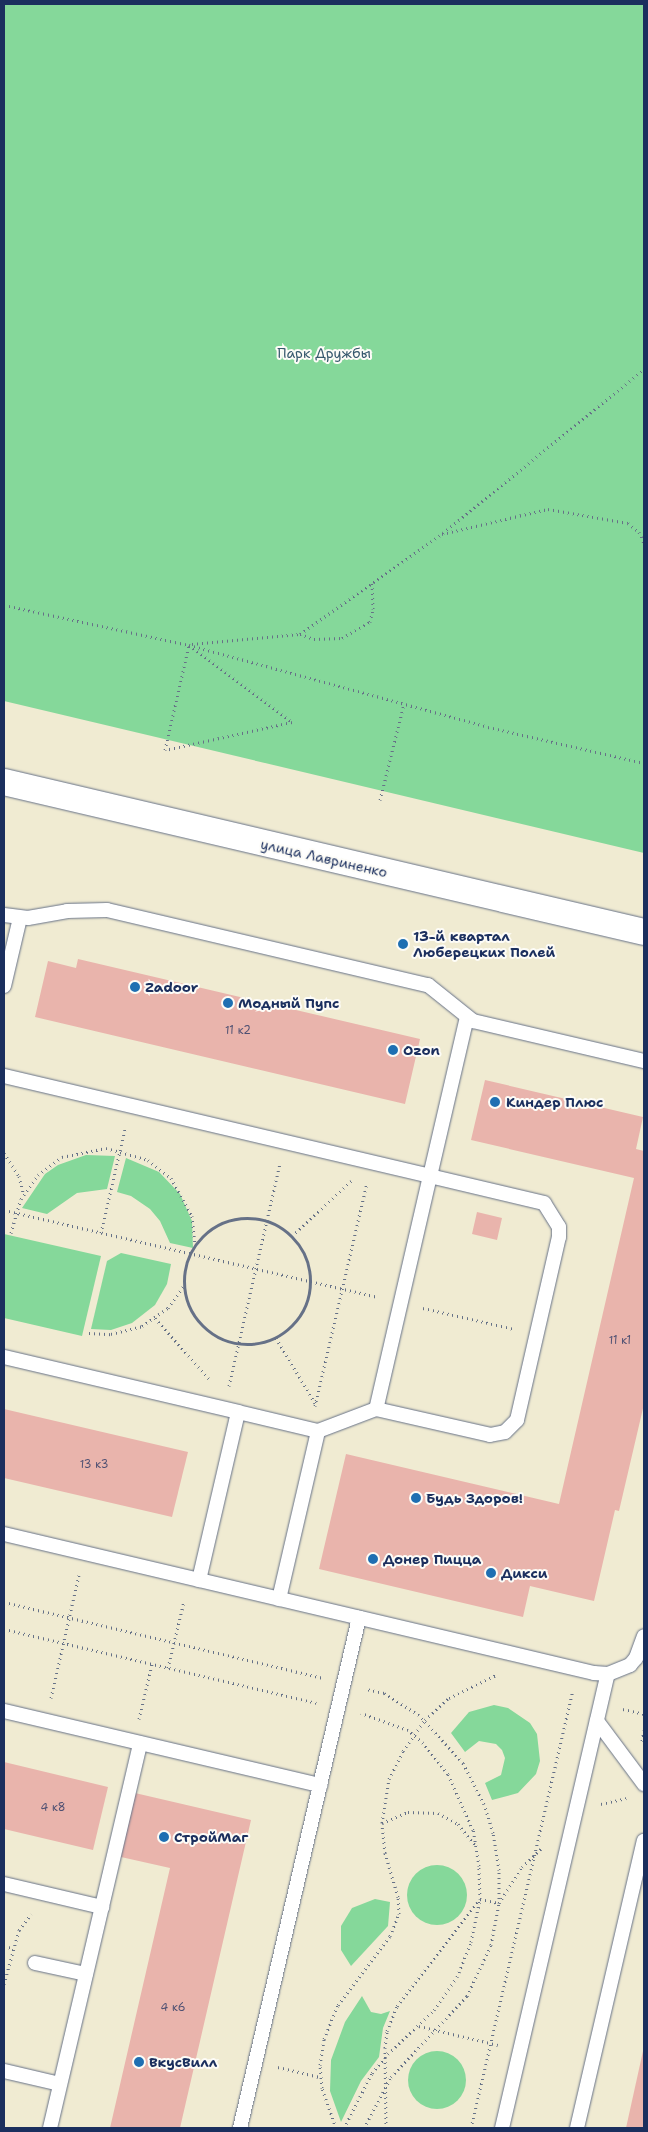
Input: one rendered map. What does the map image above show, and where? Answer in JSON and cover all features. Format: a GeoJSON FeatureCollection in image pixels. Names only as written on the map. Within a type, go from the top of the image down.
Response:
{"type":"FeatureCollection","features":[{"type":"Feature","properties":{"kind":"street","name":"улица Лавриненко"},"geometry":{"type":"LineString","coordinates":[[4,782],[644,932]]}},
{"type":"Feature","properties":{"kind":"lane"},"geometry":{"type":"LineString","coordinates":[[4,915],[20,918],[107,910],[428,985],[445,996],[467,1017],[644,1061]]}},
{"type":"Feature","properties":{"kind":"lane"},"geometry":{"type":"LineString","coordinates":[[4,986],[20,918]]}},
{"type":"Feature","properties":{"kind":"lane"},"geometry":{"type":"LineString","coordinates":[[376,1409],[467,1017]]}},
{"type":"Feature","properties":{"kind":"lane"},"geometry":{"type":"LineString","coordinates":[[4,1076],[544,1203],[551,1210],[560,1237],[517,1420],[504,1432],[490,1435],[376,1409],[314,1430],[238,1412],[225,1403],[4,1357]]}},
{"type":"Feature","properties":{"kind":"lane"},"geometry":{"type":"LineString","coordinates":[[194,1579],[238,1412]]}},
{"type":"Feature","properties":{"kind":"lane"},"geometry":{"type":"LineString","coordinates":[[279,1599],[314,1430]]}},
{"type":"Feature","properties":{"kind":"lane"},"geometry":{"type":"LineString","coordinates":[[4,1534],[578,1669],[608,1674],[630,1665],[636,1658],[644,1636]]}},
{"type":"Feature","properties":{"kind":"lane"},"geometry":{"type":"LineString","coordinates":[[240,2128],[359,1618]]}},
{"type":"Feature","properties":{"kind":"lane"},"geometry":{"type":"LineString","coordinates":[[502,2128],[608,1674]]}},
{"type":"Feature","properties":{"kind":"lane"},"geometry":{"type":"LineString","coordinates":[[4,1711],[320,1785]]}},
{"type":"Feature","properties":{"kind":"lane"},"geometry":{"type":"LineString","coordinates":[[597,1721],[644,1784]]}},
{"type":"Feature","properties":{"kind":"lane"},"geometry":{"type":"LineString","coordinates":[[50,2128],[102,1906],[137,1742]]}},
{"type":"Feature","properties":{"kind":"lane"},"geometry":{"type":"LineString","coordinates":[[578,2128],[644,1841]]}},
{"type":"Feature","properties":{"kind":"lane"},"geometry":{"type":"LineString","coordinates":[[4,1884],[102,1906]]}},
{"type":"Feature","properties":{"kind":"lane"},"geometry":{"type":"LineString","coordinates":[[35,1963],[86,1974]]}},
{"type":"Feature","properties":{"kind":"lane"},"geometry":{"type":"LineString","coordinates":[[4,2071],[60,2084]]}},
{"type":"Feature","properties":{"kind":"path"},"geometry":{"type":"LineString","coordinates":[[300,634],[442,534],[644,370]]}},
{"type":"Feature","properties":{"kind":"path"},"geometry":{"type":"LineString","coordinates":[[442,534],[548,509],[628,523],[640,532],[644,543]]}},
{"type":"Feature","properties":{"kind":"path"},"geometry":{"type":"LineString","coordinates":[[189,644],[300,634],[314,639],[342,638],[370,622],[373,608],[372,583]]}},
{"type":"Feature","properties":{"kind":"path"},"geometry":{"type":"LineString","coordinates":[[4,605],[189,644],[404,704],[644,763]]}},
{"type":"Feature","properties":{"kind":"path"},"geometry":{"type":"LineString","coordinates":[[189,644],[260,698],[292,722],[165,750],[189,644]]}},
{"type":"Feature","properties":{"kind":"path"},"geometry":{"type":"LineString","coordinates":[[380,800],[404,704]]}},
{"type":"Feature","properties":{"kind":"path"},"geometry":{"type":"LineString","coordinates":[[101,1232],[131,1106]]}},
{"type":"Feature","properties":{"kind":"path"},"geometry":{"type":"LineString","coordinates":[[225,1403],[285,1142]]}},
{"type":"Feature","properties":{"kind":"path"},"geometry":{"type":"LineString","coordinates":[[11,1233],[15,1212],[24,1193],[38,1174],[62,1157],[91,1149],[120,1150],[148,1160],[171,1178],[192,1216],[195,1246]]}},
{"type":"Feature","properties":{"kind":"path"},"geometry":{"type":"LineString","coordinates":[[4,1153],[19,1176],[24,1193]]}},
{"type":"Feature","properties":{"kind":"path"},"geometry":{"type":"LineString","coordinates":[[292,1236],[372,1162]]}},
{"type":"Feature","properties":{"kind":"path"},"geometry":{"type":"LineString","coordinates":[[314,1430],[316,1404],[372,1162]]}},
{"type":"Feature","properties":{"kind":"path"},"geometry":{"type":"LineString","coordinates":[[4,1210],[537,1334]]}},
{"type":"Feature","properties":{"kind":"path"},"geometry":{"type":"LineString","coordinates":[[89,1333],[127,1331],[155,1318],[168,1308],[184,1285],[191,1253],[195,1246],[213,1229],[235,1219],[267,1221],[292,1236],[309,1265],[311,1281],[302,1315],[276,1338],[258,1344],[239,1344],[224,1340],[201,1324],[192,1312],[184,1285]]}},
{"type":"Feature","properties":{"kind":"path"},"geometry":{"type":"LineString","coordinates":[[155,1318],[225,1403]]}},
{"type":"Feature","properties":{"kind":"path"},"geometry":{"type":"LineString","coordinates":[[276,1338],[316,1404]]}},
{"type":"Feature","properties":{"kind":"path"},"geometry":{"type":"LineString","coordinates":[[46,1721],[84,1553]]}},
{"type":"Feature","properties":{"kind":"path"},"geometry":{"type":"LineString","coordinates":[[168,1668],[194,1579]]}},
{"type":"Feature","properties":{"kind":"path"},"geometry":{"type":"LineString","coordinates":[[137,1742],[152,1664]]}},
{"type":"Feature","properties":{"kind":"path"},"geometry":{"type":"LineString","coordinates":[[471,2128],[578,1669]]}},
{"type":"Feature","properties":{"kind":"path"},"geometry":{"type":"LineString","coordinates":[[336,2128],[324,2100],[320,2077],[324,2039],[332,2016],[390,1936],[398,1914],[398,1897],[385,1853],[382,1823],[390,1778],[419,1727],[449,1698],[476,1682],[498,1674]]}},
{"type":"Feature","properties":{"kind":"path"},"geometry":{"type":"LineString","coordinates":[[576,1811],[636,1795]]}},
{"type":"Feature","properties":{"kind":"path"},"geometry":{"type":"LineString","coordinates":[[382,1823],[408,1812],[438,1813],[458,1824],[477,1848]]}},
{"type":"Feature","properties":{"kind":"path"},"geometry":{"type":"LineString","coordinates":[[386,2128],[385,2048],[387,2031],[397,2006],[480,1899],[499,1903],[522,1866],[536,1852],[571,1833]]}},
{"type":"Feature","properties":{"kind":"path"},"geometry":{"type":"LineString","coordinates":[[4,1984],[6,1965],[27,1918],[52,1895]]}},
{"type":"Feature","properties":{"kind":"path"},"geometry":{"type":"LineString","coordinates":[[4,1946],[12,1948]]}},
{"type":"Feature","properties":{"kind":"path"},"geometry":{"type":"LineString","coordinates":[[418,2026],[520,2050]]}},
{"type":"Feature","properties":{"kind":"path"},"geometry":{"type":"LineString","coordinates":[[256,2062],[320,2077]]}},
{"type":"Feature","properties":{"kind":"green space","name":"Парк Дружбы"},"geometry":{"type":"Polygon","coordinates":[[[4,4],[644,4],[644,853],[4,701],[4,4]]]}},
{"type":"Feature","properties":{"kind":"green space"},"geometry":{"type":"Polygon","coordinates":[[[86,1155],[115,1156],[107,1189],[77,1193],[47,1214],[22,1208],[45,1174],[58,1165],[86,1155]]]}},
{"type":"Feature","properties":{"kind":"green space"},"geometry":{"type":"Polygon","coordinates":[[[126,1158],[159,1172],[180,1194],[192,1221],[193,1248],[170,1243],[160,1221],[150,1209],[131,1196],[117,1192],[126,1158]]]}},
{"type":"Feature","properties":{"kind":"green space"},"geometry":{"type":"Polygon","coordinates":[[[4,1234],[101,1256],[82,1336],[4,1318],[4,1234]]]}},
{"type":"Feature","properties":{"kind":"green space"},"geometry":{"type":"Polygon","coordinates":[[[121,1253],[171,1264],[167,1284],[155,1305],[132,1323],[111,1330],[91,1329],[107,1261],[121,1253]]]}},
{"type":"Feature","properties":{"kind":"green space"},"geometry":{"type":"Polygon","coordinates":[[[494,1705],[508,1708],[530,1723],[537,1734],[540,1761],[536,1774],[518,1793],[492,1800],[485,1783],[501,1775],[505,1758],[502,1750],[496,1744],[479,1741],[465,1752],[451,1733],[469,1712],[494,1705]]]}},
{"type":"Feature","properties":{"kind":"green space"},"geometry":{"type":"Polygon","coordinates":[[[437,1865],[454,1870],[462,1878],[467,1895],[462,1912],[454,1920],[437,1925],[420,1920],[412,1912],[407,1895],[412,1878],[420,1870],[437,1865]]]}},
{"type":"Feature","properties":{"kind":"green space"},"geometry":{"type":"Polygon","coordinates":[[[375,1899],[390,1902],[388,1926],[351,1966],[341,1950],[341,1926],[352,1908],[375,1899]]]}},
{"type":"Feature","properties":{"kind":"green space"},"geometry":{"type":"Polygon","coordinates":[[[362,1996],[371,2012],[381,2014],[390,2011],[383,2028],[379,2057],[361,2081],[341,2122],[330,2091],[331,2060],[345,2022],[362,1996]]]}},
{"type":"Feature","properties":{"kind":"green space"},"geometry":{"type":"Polygon","coordinates":[[[431,2051],[443,2051],[458,2059],[466,2074],[466,2086],[458,2101],[443,2109],[431,2109],[416,2101],[408,2086],[408,2074],[416,2059],[431,2051]]]}},
{"type":"Feature","properties":{"kind":"building"},"geometry":{"type":"Polygon","coordinates":[[[78,959],[420,1039],[405,1104],[35,1017],[48,961],[76,968],[78,959]]]}},
{"type":"Feature","properties":{"kind":"building"},"geometry":{"type":"Polygon","coordinates":[[[485,1080],[643,1117],[636,1149],[644,1151],[644,1404],[619,1511],[615,1510],[594,1601],[530,1586],[523,1617],[319,1569],[346,1454],[559,1504],[634,1178],[471,1140],[485,1080]]]}},
{"type":"Feature","properties":{"kind":"building"},"geometry":{"type":"Polygon","coordinates":[[[477,1212],[502,1218],[497,1240],[472,1234],[477,1212]]]}},
{"type":"Feature","properties":{"kind":"building"},"geometry":{"type":"Polygon","coordinates":[[[4,1409],[188,1452],[172,1517],[4,1478],[4,1409]]]}},
{"type":"Feature","properties":{"kind":"building"},"geometry":{"type":"Polygon","coordinates":[[[4,1762],[108,1787],[93,1850],[4,1829],[4,1762]]]}},
{"type":"Feature","properties":{"kind":"building"},"geometry":{"type":"Polygon","coordinates":[[[135,1793],[251,1820],[180,2128],[110,2128],[170,1868],[121,1857],[135,1793]]]}},
{"type":"Feature","properties":{"kind":"building"},"geometry":{"type":"Polygon","coordinates":[[[643,2051],[644,2128],[626,2128],[643,2051]]]}},
{"type":"Feature","properties":{"kind":"place","name":"13-й квартал Люберецких Полей"},"geometry":{"type":"Point","coordinates":[403,944]}},
{"type":"Feature","properties":{"kind":"place","name":"Zadoor"},"geometry":{"type":"Point","coordinates":[135,987]}},
{"type":"Feature","properties":{"kind":"place","name":"Модный Пупс"},"geometry":{"type":"Point","coordinates":[228,1003]}},
{"type":"Feature","properties":{"kind":"place","name":"Ozon"},"geometry":{"type":"Point","coordinates":[393,1050]}},
{"type":"Feature","properties":{"kind":"place","name":"Киндер Плюс"},"geometry":{"type":"Point","coordinates":[495,1102]}},
{"type":"Feature","properties":{"kind":"place","name":"Будь Здоров!"},"geometry":{"type":"Point","coordinates":[416,1498]}},
{"type":"Feature","properties":{"kind":"place","name":"Донер Пицца"},"geometry":{"type":"Point","coordinates":[373,1559]}},
{"type":"Feature","properties":{"kind":"place","name":"Дикси"},"geometry":{"type":"Point","coordinates":[491,1573]}},
{"type":"Feature","properties":{"kind":"place","name":"СтройМаг"},"geometry":{"type":"Point","coordinates":[164,1837]}},
{"type":"Feature","properties":{"kind":"place","name":"ВкусВилл"},"geometry":{"type":"Point","coordinates":[139,2062]}}]}
